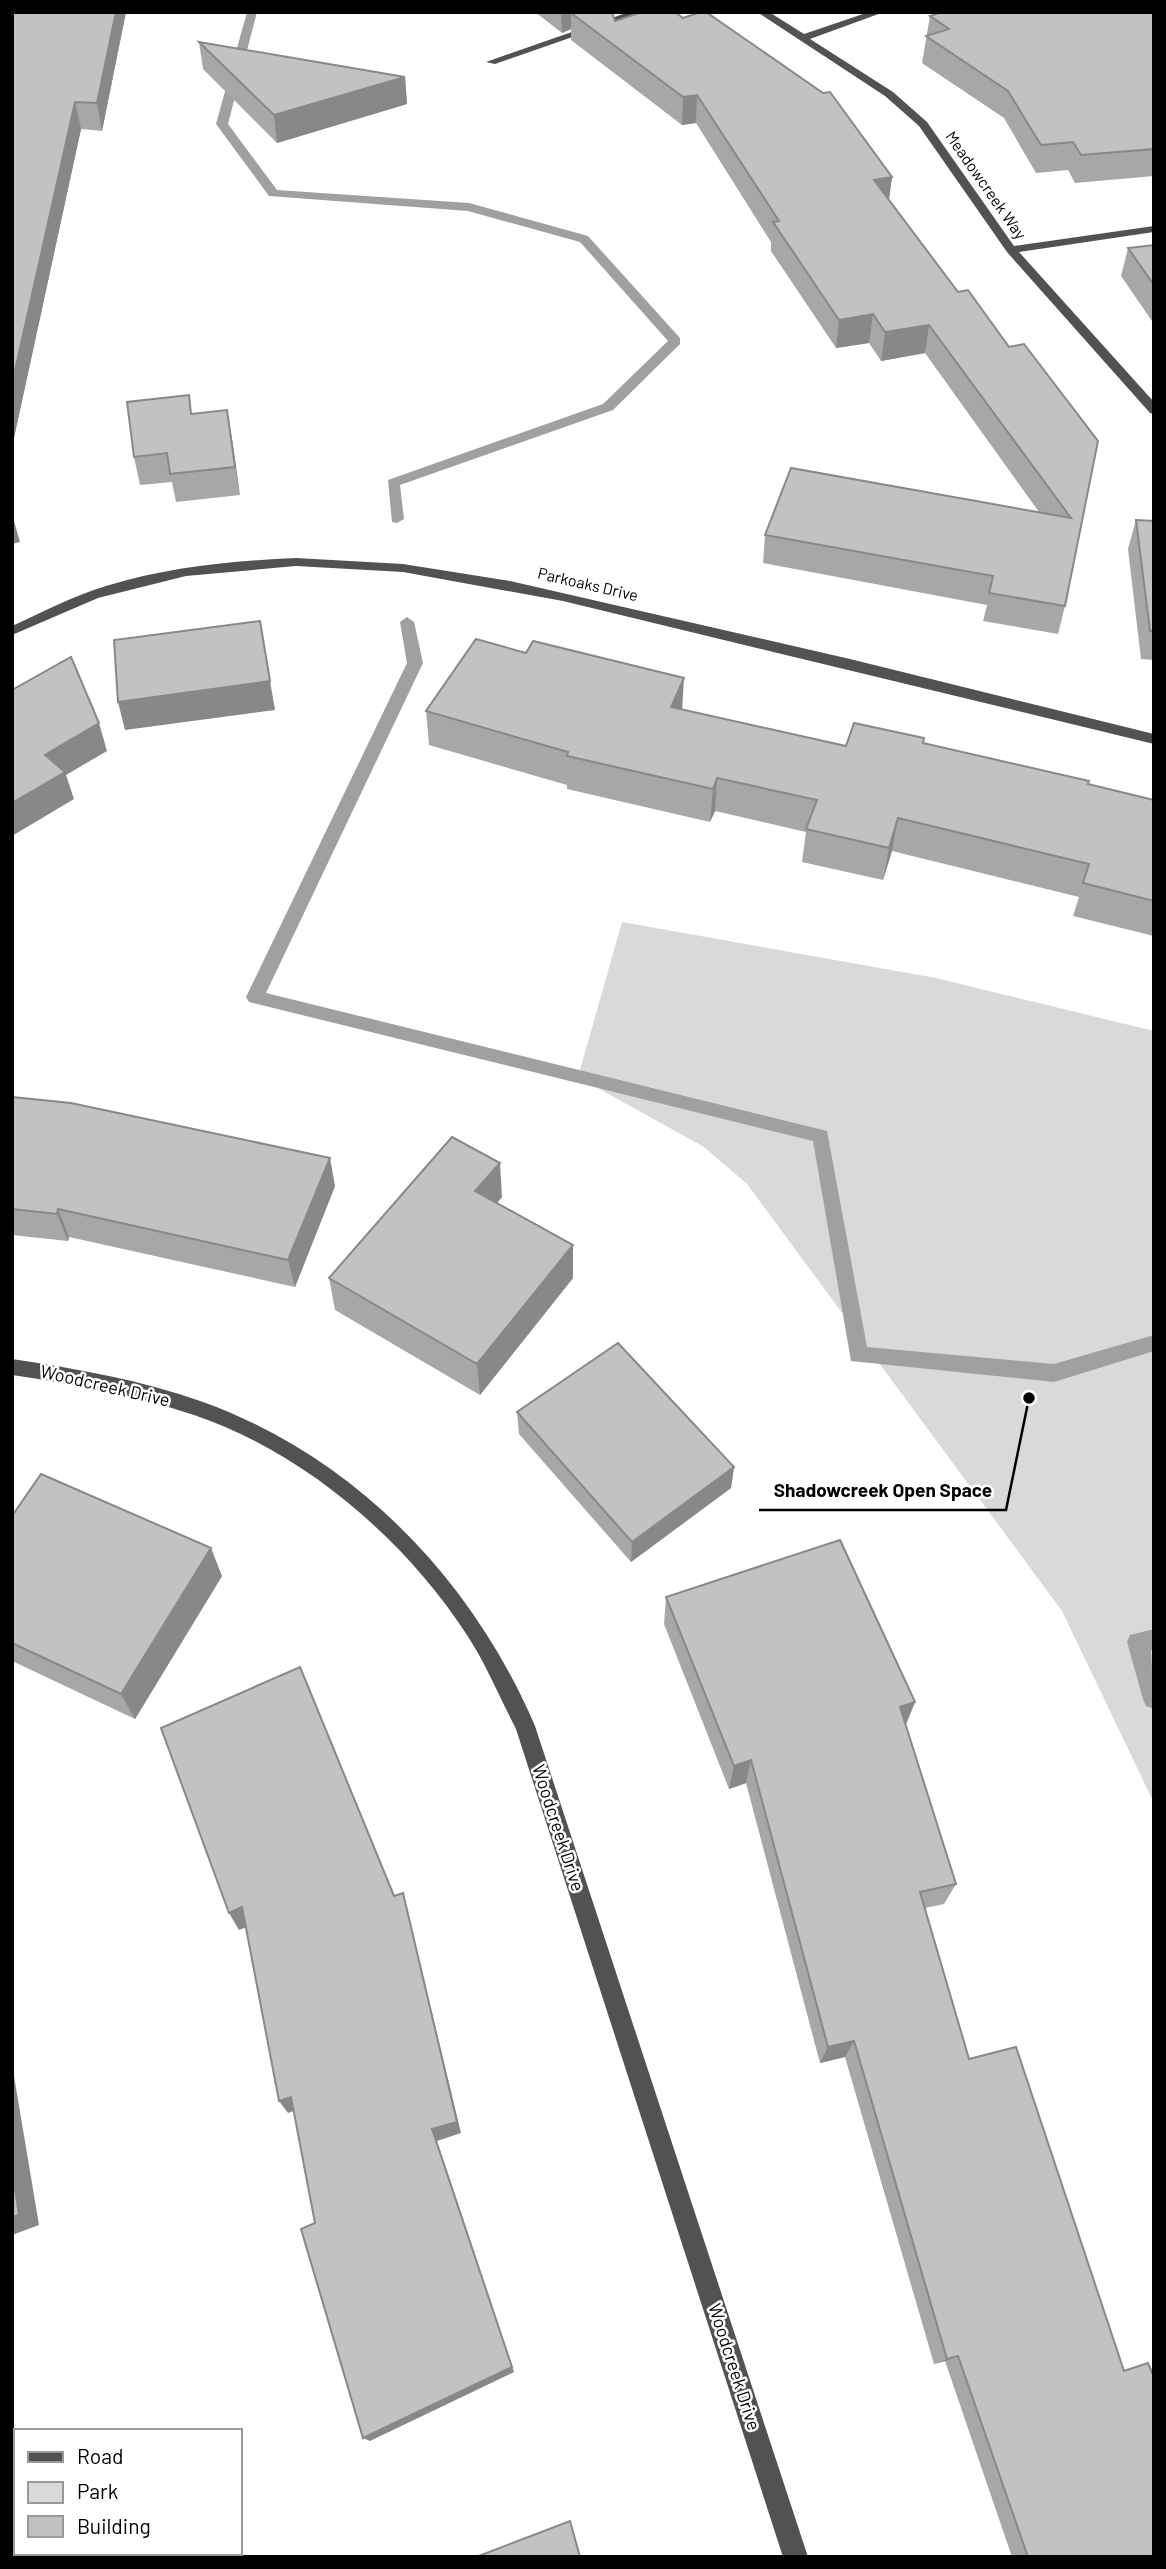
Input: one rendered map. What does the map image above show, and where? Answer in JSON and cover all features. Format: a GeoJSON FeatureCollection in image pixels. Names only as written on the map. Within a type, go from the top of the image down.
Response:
{"type":"FeatureCollection","features":[{"type":"Feature","properties":{"kind":"street"},"geometry":{"type":"LineString","coordinates":[[491,62],[639,12]]}},
{"type":"Feature","properties":{"kind":"street","name":"Meadowcreek Way"},"geometry":{"type":"LineString","coordinates":[[762,12],[889,94],[923,124],[1010,250],[1154,410]]}},
{"type":"Feature","properties":{"kind":"street"},"geometry":{"type":"LineString","coordinates":[[803,38],[879,12]]}},
{"type":"Feature","properties":{"kind":"street"},"geometry":{"type":"LineString","coordinates":[[1010,250],[1154,229]]}},
{"type":"Feature","properties":{"kind":"street","name":"Parkoaks Drive"},"geometry":{"type":"LineString","coordinates":[[12,631],[95,594],[171,576],[244,565],[316,562],[377,566],[461,576],[534,590],[859,665],[1154,739]]}},
{"type":"Feature","properties":{"kind":"street","name":"Woodcreek Drive"},"geometry":{"type":"LineString","coordinates":[[12,1367],[156,1394],[245,1428],[332,1479],[409,1546],[473,1628],[525,1726],[796,2557]]}},
{"type":"Feature","properties":{"kind":"green space"},"geometry":{"type":"Polygon","coordinates":[[[622,922],[936,978],[1154,1031],[1154,1803],[1062,1611],[747,1184],[704,1147],[578,1077],[622,922]]]}},
{"type":"Feature","properties":{"kind":"building"},"geometry":{"type":"Polygon","coordinates":[[[12,12],[116,12],[97,103],[75,102],[12,384],[12,12]]]}},
{"type":"Feature","properties":{"kind":"building"},"geometry":{"type":"Polygon","coordinates":[[[612,12],[615,21],[642,12],[675,12],[683,18],[706,12],[823,93],[830,92],[892,177],[874,180],[958,292],[968,290],[1009,347],[1024,344],[1098,441],[1065,606],[989,593],[993,576],[765,535],[791,468],[1071,518],[929,325],[885,332],[873,314],[839,320],[773,222],[779,221],[697,95],[683,97],[571,13],[612,12]]]}},
{"type":"Feature","properties":{"kind":"building"},"geometry":{"type":"Polygon","coordinates":[[[942,12],[1154,12],[1154,149],[1081,155],[1073,142],[1041,145],[1008,91],[926,36],[949,29],[930,16],[942,12]]]}},
{"type":"Feature","properties":{"kind":"building"},"geometry":{"type":"Polygon","coordinates":[[[199,42],[405,77],[274,115],[199,42]]]}},
{"type":"Feature","properties":{"kind":"building"},"geometry":{"type":"Polygon","coordinates":[[[1154,245],[1154,285],[1128,248],[1154,245]]]}},
{"type":"Feature","properties":{"kind":"building"},"geometry":{"type":"Polygon","coordinates":[[[189,395],[191,414],[227,410],[235,467],[170,474],[167,453],[134,457],[127,402],[189,395]]]}},
{"type":"Feature","properties":{"kind":"building"},"geometry":{"type":"Polygon","coordinates":[[[1136,520],[1154,521],[1154,631],[1150,631],[1136,520]]]}},
{"type":"Feature","properties":{"kind":"building"},"geometry":{"type":"Polygon","coordinates":[[[260,621],[270,681],[118,702],[114,640],[260,621]]]}},
{"type":"Feature","properties":{"kind":"building"},"geometry":{"type":"Polygon","coordinates":[[[476,639],[526,653],[533,641],[684,678],[671,707],[846,746],[854,723],[924,738],[923,743],[1089,781],[1088,784],[1154,800],[1154,901],[1083,883],[1089,864],[898,818],[889,848],[806,829],[817,800],[717,778],[713,789],[567,756],[568,752],[426,711],[476,639]]]}},
{"type":"Feature","properties":{"kind":"building"},"geometry":{"type":"Polygon","coordinates":[[[71,657],[99,723],[45,755],[65,772],[12,803],[12,690],[71,657]]]}},
{"type":"Feature","properties":{"kind":"building"},"geometry":{"type":"Polygon","coordinates":[[[12,1097],[71,1103],[330,1158],[288,1260],[58,1209],[57,1214],[12,1209],[12,1097]]]}},
{"type":"Feature","properties":{"kind":"building"},"geometry":{"type":"Polygon","coordinates":[[[452,1137],[500,1163],[475,1191],[573,1245],[477,1364],[329,1278],[452,1137]]]}},
{"type":"Feature","properties":{"kind":"building"},"geometry":{"type":"Polygon","coordinates":[[[618,1343],[734,1467],[632,1542],[517,1412],[618,1343]]]}},
{"type":"Feature","properties":{"kind":"building"},"geometry":{"type":"Polygon","coordinates":[[[41,1474],[211,1548],[121,1694],[12,1643],[12,1516],[41,1474]]]}},
{"type":"Feature","properties":{"kind":"building"},"geometry":{"type":"Polygon","coordinates":[[[840,1540],[915,1702],[900,1707],[956,1884],[920,1892],[969,2059],[1016,2047],[1124,2371],[1148,2363],[1154,2377],[1154,2557],[1028,2557],[958,2356],[947,2359],[854,2041],[828,2047],[751,1760],[734,1766],[666,1597],[840,1540]]]}},
{"type":"Feature","properties":{"kind":"building"},"geometry":{"type":"Polygon","coordinates":[[[300,1667],[394,1896],[403,1893],[457,2122],[432,2129],[512,2367],[363,2438],[301,2229],[315,2223],[291,2097],[279,2101],[242,1907],[229,1913],[161,1728],[300,1667]]]}},
{"type":"Feature","properties":{"kind":"building"},"geometry":{"type":"Polygon","coordinates":[[[12,2171],[19,2215],[12,2217],[12,2171]]]}},
{"type":"Feature","properties":{"kind":"building"},"geometry":{"type":"Polygon","coordinates":[[[570,2521],[580,2557],[476,2557],[570,2521]]]}},
{"type":"Feature","properties":{"kind":"waterway"},"geometry":{"type":"LineString","coordinates":[[252,12],[222,124],[273,193],[469,207],[584,239],[675,341],[608,407],[393,483],[397,519]]}},
{"type":"Feature","properties":{"kind":"waterway"},"geometry":{"type":"LineString","coordinates":[[407,622],[415,663],[255,997],[821,1136],[858,1355],[1054,1373],[1154,1343]]}},
{"type":"Feature","properties":{"kind":"waterway"},"geometry":{"type":"LineString","coordinates":[[1154,1639],[1138,1642],[1154,1699]]}},
{"type":"Feature","properties":{"kind":"place","name":"Shadowcreek Open Space"},"geometry":{"type":"Point","coordinates":[1029,1398]}}]}
